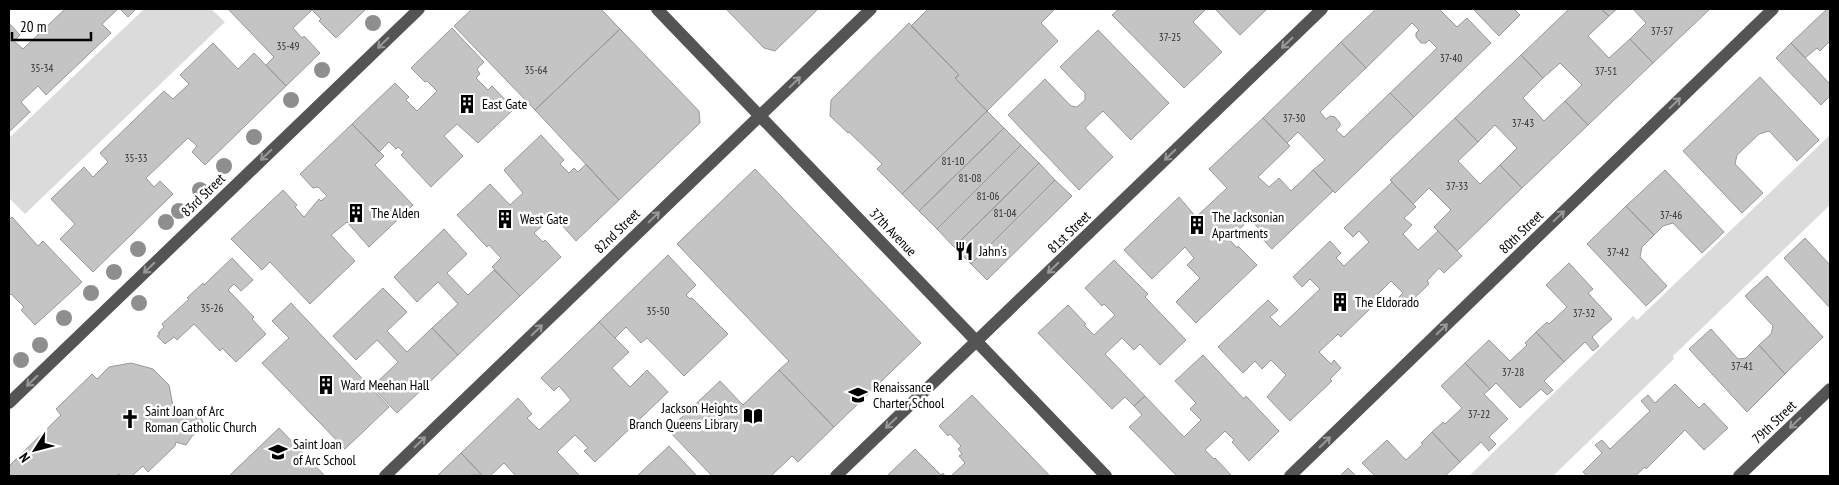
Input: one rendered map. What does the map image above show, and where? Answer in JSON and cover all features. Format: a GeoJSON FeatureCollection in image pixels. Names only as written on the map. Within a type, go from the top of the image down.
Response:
{"type":"FeatureCollection","features":[{"type":"Feature","properties":{"kind":"street","name":"83rd Street"},"geometry":{"type":"LineString","coordinates":[[9,403],[418,9]]}},
{"type":"Feature","properties":{"kind":"street","name":"37th Avenue"},"geometry":{"type":"LineString","coordinates":[[657,9],[1106,476]]}},
{"type":"Feature","properties":{"kind":"street","name":"82nd Street"},"geometry":{"type":"LineString","coordinates":[[385,476],[872,9]]}},
{"type":"Feature","properties":{"kind":"street","name":"81st Street"},"geometry":{"type":"LineString","coordinates":[[836,476],[1322,9]]}},
{"type":"Feature","properties":{"kind":"street","name":"80th Street"},"geometry":{"type":"LineString","coordinates":[[1290,476],[1773,9]]}},
{"type":"Feature","properties":{"kind":"street","name":"79th Street"},"geometry":{"type":"LineString","coordinates":[[1739,476],[1830,389]]}},
{"type":"Feature","properties":{"kind":"shaded area"},"geometry":{"type":"Polygon","coordinates":[[[144,9],[211,9],[225,22],[25,214],[9,198],[9,138],[144,9]]]}},
{"type":"Feature","properties":{"kind":"shaded area"},"geometry":{"type":"Polygon","coordinates":[[[1830,135],[1830,205],[1673,356],[1674,359],[1553,476],[1469,476],[1633,316],[1637,320],[1830,135]]]}},
{"type":"Feature","properties":{"kind":"building"},"geometry":{"type":"Polygon","coordinates":[[[65,9],[118,9],[102,24],[111,33],[46,95],[38,86],[21,102],[30,112],[9,132],[9,23],[20,35],[14,41],[23,49],[65,9]]]}},
{"type":"Feature","properties":{"kind":"building"},"geometry":{"type":"Polygon","coordinates":[[[120,9],[136,9],[128,17],[120,9]]]}},
{"type":"Feature","properties":{"kind":"building"},"geometry":{"type":"Polygon","coordinates":[[[228,9],[366,9],[336,38],[319,21],[321,19],[312,10],[293,28],[302,38],[304,36],[320,53],[286,86],[266,65],[274,57],[228,9]]]}},
{"type":"Feature","properties":{"kind":"building"},"geometry":{"type":"Polygon","coordinates":[[[472,9],[601,9],[620,29],[535,110],[454,26],[472,9]]]}},
{"type":"Feature","properties":{"kind":"building"},"geometry":{"type":"Polygon","coordinates":[[[726,9],[818,9],[775,51],[764,48],[726,9]]]}},
{"type":"Feature","properties":{"kind":"building"},"geometry":{"type":"Polygon","coordinates":[[[928,9],[1055,9],[1041,23],[1058,41],[987,111],[955,78],[959,75],[911,26],[928,9]]]}},
{"type":"Feature","properties":{"kind":"building"},"geometry":{"type":"Polygon","coordinates":[[[1119,9],[1206,9],[1193,22],[1222,52],[1184,88],[1112,15],[1119,9]]]}},
{"type":"Feature","properties":{"kind":"building"},"geometry":{"type":"Polygon","coordinates":[[[1215,9],[1267,9],[1240,35],[1215,9]]]}},
{"type":"Feature","properties":{"kind":"building"},"geometry":{"type":"Polygon","coordinates":[[[1376,9],[1439,9],[1457,27],[1467,18],[1491,43],[1414,117],[1390,93],[1437,48],[1429,40],[1426,43],[1421,43],[1416,37],[1416,33],[1419,30],[1412,23],[1366,68],[1341,42],[1376,9]]]}},
{"type":"Feature","properties":{"kind":"building"},"geometry":{"type":"Polygon","coordinates":[[[1473,9],[1514,9],[1520,15],[1499,36],[1473,9]]]}},
{"type":"Feature","properties":{"kind":"building"},"geometry":{"type":"Polygon","coordinates":[[[1569,9],[1601,9],[1609,16],[1588,36],[1609,58],[1630,39],[1653,63],[1588,125],[1565,101],[1582,85],[1560,63],[1543,78],[1521,55],[1569,9]]]}},
{"type":"Feature","properties":{"kind":"building"},"geometry":{"type":"Polygon","coordinates":[[[1601,9],[1617,9],[1609,16],[1601,9]]]}},
{"type":"Feature","properties":{"kind":"building"},"geometry":{"type":"Polygon","coordinates":[[[1633,9],[1710,9],[1653,63],[1630,39],[1646,23],[1633,9]]]}},
{"type":"Feature","properties":{"kind":"building"},"geometry":{"type":"Polygon","coordinates":[[[1827,9],[1830,9],[1830,41],[1820,51],[1817,48],[1805,58],[1791,43],[1827,9]]]}},
{"type":"Feature","properties":{"kind":"building"},"geometry":{"type":"Polygon","coordinates":[[[909,23],[959,75],[955,78],[987,111],[902,194],[877,169],[882,164],[830,116],[831,100],[909,23]]]}},
{"type":"Feature","properties":{"kind":"building","name":"East Gate"},"geometry":{"type":"Polygon","coordinates":[[[452,28],[484,62],[477,69],[480,74],[476,78],[488,90],[492,86],[514,109],[478,143],[457,124],[444,136],[463,156],[431,187],[401,155],[404,152],[398,147],[396,149],[389,142],[379,152],[352,124],[395,83],[409,97],[406,100],[417,111],[437,91],[411,68],[452,28]]]}},
{"type":"Feature","properties":{"kind":"building"},"geometry":{"type":"Polygon","coordinates":[[[620,29],[699,111],[700,123],[619,200],[535,110],[620,29]]]}},
{"type":"Feature","properties":{"kind":"building"},"geometry":{"type":"Polygon","coordinates":[[[1098,30],[1169,103],[1131,140],[1103,111],[1085,128],[1113,157],[1079,190],[1008,115],[1045,79],[1071,106],[1077,107],[1085,100],[1085,93],[1060,67],[1098,30]]]}},
{"type":"Feature","properties":{"kind":"building"},"geometry":{"type":"Polygon","coordinates":[[[1341,42],[1366,68],[1320,112],[1326,119],[1330,116],[1335,117],[1340,123],[1336,130],[1344,137],[1390,93],[1414,117],[1335,193],[1313,170],[1325,160],[1298,132],[1287,143],[1263,118],[1341,42]]]}},
{"type":"Feature","properties":{"kind":"building"},"geometry":{"type":"Polygon","coordinates":[[[213,43],[238,69],[254,53],[286,86],[205,165],[192,152],[197,146],[188,138],[146,178],[154,187],[160,181],[173,194],[93,272],[60,239],[75,224],[51,199],[84,167],[93,177],[108,162],[100,153],[164,91],[173,99],[189,84],[180,75],[213,43]]]}},
{"type":"Feature","properties":{"kind":"building"},"geometry":{"type":"Polygon","coordinates":[[[1791,43],[1830,84],[1830,96],[1821,105],[1776,58],[1791,43]]]}},
{"type":"Feature","properties":{"kind":"building"},"geometry":{"type":"Polygon","coordinates":[[[1521,55],[1543,78],[1523,98],[1544,121],[1565,101],[1588,125],[1522,188],[1500,165],[1517,148],[1495,125],[1478,142],[1455,118],[1521,55]]]}},
{"type":"Feature","properties":{"kind":"building"},"geometry":{"type":"Polygon","coordinates":[[[1760,77],[1819,140],[1797,161],[1769,131],[1759,134],[1737,155],[1735,164],[1763,193],[1742,213],[1683,151],[1760,77]]]}},
{"type":"Feature","properties":{"kind":"building"},"geometry":{"type":"Polygon","coordinates":[[[987,111],[1004,128],[919,211],[902,194],[987,111]]]}},
{"type":"Feature","properties":{"kind":"building","name":"The Jacksonian Apartments"},"geometry":{"type":"Polygon","coordinates":[[[1263,118],[1290,146],[1258,177],[1269,187],[1279,178],[1291,191],[1313,170],[1333,191],[1272,249],[1258,234],[1261,231],[1250,219],[1229,239],[1257,265],[1196,323],[1176,302],[1200,278],[1187,265],[1194,258],[1185,247],[1152,279],[1124,250],[1179,197],[1196,217],[1227,188],[1209,169],[1263,118]]]}},
{"type":"Feature","properties":{"kind":"building"},"geometry":{"type":"Polygon","coordinates":[[[1455,118],[1478,142],[1458,161],[1480,184],[1500,165],[1522,188],[1457,251],[1434,227],[1451,210],[1429,188],[1413,204],[1390,180],[1455,118]]]}},
{"type":"Feature","properties":{"kind":"building","name":"The Alden"},"geometry":{"type":"Polygon","coordinates":[[[352,124],[384,156],[375,165],[413,205],[369,247],[347,222],[331,235],[355,261],[310,304],[270,262],[262,270],[231,239],[283,190],[297,205],[295,207],[304,217],[319,199],[321,201],[327,196],[318,187],[313,188],[300,174],[352,124]]]}},
{"type":"Feature","properties":{"kind":"building"},"geometry":{"type":"Polygon","coordinates":[[[1004,128],[1021,145],[937,229],[919,211],[1004,128]]]}},
{"type":"Feature","properties":{"kind":"building","name":"West Gate"},"geometry":{"type":"Polygon","coordinates":[[[541,135],[564,160],[560,164],[569,173],[574,168],[578,172],[586,164],[619,200],[576,241],[562,225],[564,223],[555,214],[534,233],[543,242],[545,240],[561,257],[520,296],[492,267],[501,258],[489,245],[487,247],[457,215],[490,184],[510,205],[523,193],[504,170],[541,135]]]}},
{"type":"Feature","properties":{"kind":"building"},"geometry":{"type":"Polygon","coordinates":[[[1021,145],[1039,163],[954,247],[937,229],[1021,145]]]}},
{"type":"Feature","properties":{"kind":"building"},"geometry":{"type":"Polygon","coordinates":[[[1039,163],[1055,180],[971,264],[954,247],[1039,163]]]}},
{"type":"Feature","properties":{"kind":"building"},"geometry":{"type":"Polygon","coordinates":[[[755,169],[921,343],[834,427],[779,370],[789,361],[677,244],[755,169]]]}},
{"type":"Feature","properties":{"kind":"building"},"geometry":{"type":"Polygon","coordinates":[[[1665,170],[1724,232],[1702,253],[1673,223],[1663,226],[1654,235],[1626,206],[1665,170]]]}},
{"type":"Feature","properties":{"kind":"building"},"geometry":{"type":"Polygon","coordinates":[[[1055,180],[1072,196],[987,280],[971,264],[1055,180]]]}},
{"type":"Feature","properties":{"kind":"building","name":"The Eldorado"},"geometry":{"type":"Polygon","coordinates":[[[1392,182],[1416,207],[1404,218],[1412,225],[1403,234],[1418,250],[1438,231],[1462,256],[1444,273],[1439,268],[1427,281],[1429,284],[1404,308],[1396,300],[1403,293],[1391,281],[1372,300],[1375,304],[1341,337],[1338,334],[1319,352],[1331,364],[1334,360],[1341,368],[1330,379],[1332,381],[1290,421],[1267,397],[1286,375],[1271,360],[1262,369],[1255,361],[1243,373],[1218,347],[1268,300],[1278,310],[1270,317],[1280,327],[1320,289],[1310,279],[1302,287],[1293,277],[1330,241],[1341,253],[1336,258],[1344,266],[1369,242],[1359,231],[1353,237],[1344,228],[1392,182]]]}},
{"type":"Feature","properties":{"kind":"building"},"geometry":{"type":"Polygon","coordinates":[[[1626,206],[1654,235],[1642,247],[1640,257],[1667,286],[1646,306],[1587,244],[1626,206]]]}},
{"type":"Feature","properties":{"kind":"building"},"geometry":{"type":"Polygon","coordinates":[[[12,217],[38,246],[43,241],[82,282],[35,325],[21,310],[24,307],[11,294],[9,296],[9,220],[12,217]]]}},
{"type":"Feature","properties":{"kind":"building"},"geometry":{"type":"Polygon","coordinates":[[[444,229],[467,254],[447,273],[468,295],[494,270],[520,296],[458,355],[432,328],[458,304],[438,282],[417,302],[394,277],[444,229]]]}},
{"type":"Feature","properties":{"kind":"building"},"geometry":{"type":"Polygon","coordinates":[[[1805,238],[1830,265],[1830,308],[1784,258],[1805,238]]]}},
{"type":"Feature","properties":{"kind":"building"},"geometry":{"type":"Polygon","coordinates":[[[668,255],[696,285],[686,295],[690,299],[692,298],[728,334],[684,376],[647,338],[641,343],[626,327],[615,338],[599,322],[668,255]]]}},
{"type":"Feature","properties":{"kind":"building"},"geometry":{"type":"Polygon","coordinates":[[[232,258],[253,280],[241,291],[234,284],[228,290],[254,317],[252,319],[266,334],[236,362],[222,348],[220,351],[194,324],[177,340],[174,337],[165,344],[157,336],[164,327],[162,324],[189,299],[187,298],[203,283],[204,285],[232,258]]]}},
{"type":"Feature","properties":{"kind":"building"},"geometry":{"type":"Polygon","coordinates":[[[1114,260],[1148,294],[1145,297],[1186,340],[1160,365],[1140,344],[1134,350],[1122,338],[1105,354],[1145,396],[1134,406],[1125,397],[1112,409],[1038,333],[1068,305],[1094,335],[1115,315],[1104,304],[1102,306],[1085,288],[1114,260]]]}},
{"type":"Feature","properties":{"kind":"building"},"geometry":{"type":"Polygon","coordinates":[[[1569,263],[1593,289],[1588,293],[1612,319],[1592,337],[1599,346],[1593,351],[1585,342],[1564,362],[1536,332],[1547,322],[1549,324],[1567,307],[1546,285],[1569,263]]]}},
{"type":"Feature","properties":{"kind":"building"},"geometry":{"type":"Polygon","coordinates":[[[1767,276],[1823,337],[1785,374],[1759,345],[1771,334],[1773,326],[1745,296],[1767,276]]]}},
{"type":"Feature","properties":{"kind":"building"},"geometry":{"type":"Polygon","coordinates":[[[383,288],[407,312],[387,331],[407,352],[432,328],[458,355],[397,413],[372,387],[398,362],[377,340],[356,360],[333,336],[383,288]]]}},
{"type":"Feature","properties":{"kind":"building","name":"Ward Meehan Hall"},"geometry":{"type":"Polygon","coordinates":[[[291,303],[389,407],[345,449],[262,363],[289,338],[272,321],[291,303]]]}},
{"type":"Feature","properties":{"kind":"building"},"geometry":{"type":"Polygon","coordinates":[[[599,322],[629,352],[612,368],[630,387],[647,370],[668,392],[595,462],[584,451],[588,448],[575,435],[557,452],[580,476],[516,476],[504,463],[490,476],[483,476],[461,453],[518,398],[532,414],[527,418],[539,430],[571,400],[559,386],[554,391],[541,378],[599,322]]]}},
{"type":"Feature","properties":{"kind":"building"},"geometry":{"type":"Polygon","coordinates":[[[1711,329],[1738,359],[1746,358],[1759,345],[1785,374],[1747,412],[1689,349],[1711,329]]]}},
{"type":"Feature","properties":{"kind":"building"},"geometry":{"type":"Polygon","coordinates":[[[1536,332],[1564,362],[1544,381],[1553,390],[1547,395],[1541,389],[1520,408],[1496,383],[1490,389],[1465,363],[1489,340],[1510,361],[1527,345],[1525,343],[1536,332]]]}},
{"type":"Feature","properties":{"kind":"building"},"geometry":{"type":"Polygon","coordinates":[[[1203,355],[1244,399],[1246,396],[1279,431],[1249,461],[1225,431],[1205,450],[1232,476],[1177,476],[1129,427],[1142,415],[1134,406],[1145,396],[1184,437],[1201,420],[1190,409],[1196,403],[1175,381],[1203,355]]]}},
{"type":"Feature","properties":{"kind":"building","name":"Saint Joan of Arc Roman Catholic Church"},"geometry":{"type":"Polygon","coordinates":[[[131,363],[153,369],[169,385],[173,406],[199,413],[203,422],[200,430],[192,436],[186,445],[176,442],[175,446],[148,472],[143,466],[132,476],[121,476],[119,474],[116,476],[9,476],[9,466],[61,415],[56,409],[92,374],[97,379],[109,367],[131,363]]]}},
{"type":"Feature","properties":{"kind":"building"},"geometry":{"type":"Polygon","coordinates":[[[1465,363],[1490,389],[1484,394],[1508,419],[1489,437],[1496,444],[1489,451],[1481,442],[1460,462],[1432,432],[1443,422],[1445,424],[1462,408],[1441,386],[1465,363]]]}},
{"type":"Feature","properties":{"kind":"building","name":"Jackson Heights Branch Queens Library"},"geometry":{"type":"Polygon","coordinates":[[[779,370],[834,427],[798,462],[792,456],[771,476],[712,476],[668,430],[720,381],[743,405],[779,370]]]}},
{"type":"Feature","properties":{"kind":"building"},"geometry":{"type":"Polygon","coordinates":[[[1675,384],[1699,408],[1704,403],[1728,428],[1704,450],[1685,430],[1646,469],[1645,467],[1635,476],[1587,476],[1583,472],[1602,453],[1595,445],[1602,440],[1610,449],[1650,411],[1641,401],[1648,395],[1655,403],[1675,384]]]}},
{"type":"Feature","properties":{"kind":"building"},"geometry":{"type":"Polygon","coordinates":[[[972,395],[1050,476],[951,476],[965,463],[959,456],[962,454],[958,449],[961,446],[939,426],[972,395]]]}},
{"type":"Feature","properties":{"kind":"building","name":"Saint Joan of Arc School"},"geometry":{"type":"Polygon","coordinates":[[[279,428],[325,476],[229,476],[279,428]]]}},
{"type":"Feature","properties":{"kind":"building"},"geometry":{"type":"Polygon","coordinates":[[[1432,432],[1460,462],[1445,476],[1375,476],[1362,463],[1387,440],[1406,460],[1423,444],[1421,443],[1432,432]]]}},
{"type":"Feature","properties":{"kind":"building"},"geometry":{"type":"Polygon","coordinates":[[[669,446],[697,476],[637,476],[669,446]]]}},
{"type":"Feature","properties":{"kind":"building"},"geometry":{"type":"Polygon","coordinates":[[[915,449],[941,475],[943,473],[945,476],[887,476],[915,449]]]}},
{"type":"Feature","properties":{"kind":"building"},"geometry":{"type":"Polygon","coordinates":[[[461,453],[482,475],[437,476],[461,453]]]}},
{"type":"Feature","properties":{"kind":"building"},"geometry":{"type":"Polygon","coordinates":[[[1348,468],[1356,476],[1340,476],[1348,468]]]}},
{"type":"Feature","properties":{"kind":"place","name":"East Gate"},"geometry":{"type":"Point","coordinates":[467,104]}},
{"type":"Feature","properties":{"kind":"place","name":"The Alden"},"geometry":{"type":"Point","coordinates":[356,213]}},
{"type":"Feature","properties":{"kind":"place","name":"West Gate"},"geometry":{"type":"Point","coordinates":[505,219]}},
{"type":"Feature","properties":{"kind":"place","name":"The Jacksonian Apartments"},"geometry":{"type":"Point","coordinates":[1197,225]}},
{"type":"Feature","properties":{"kind":"place","name":"Jahn's"},"geometry":{"type":"Point","coordinates":[964,251]}},
{"type":"Feature","properties":{"kind":"place","name":"The Eldorado"},"geometry":{"type":"Point","coordinates":[1340,302]}},
{"type":"Feature","properties":{"kind":"place","name":"Ward Meehan Hall"},"geometry":{"type":"Point","coordinates":[326,385]}},
{"type":"Feature","properties":{"kind":"place","name":"Renaissance Charter School"},"geometry":{"type":"Point","coordinates":[858,395]}},
{"type":"Feature","properties":{"kind":"place","name":"Jackson Heights Branch Queens Library"},"geometry":{"type":"Point","coordinates":[753,416]}},
{"type":"Feature","properties":{"kind":"place","name":"Saint Joan of Arc Roman Catholic Church"},"geometry":{"type":"Point","coordinates":[130,419]}},
{"type":"Feature","properties":{"kind":"place","name":"Saint Joan of Arc School"},"geometry":{"type":"Point","coordinates":[278,452]}}]}
